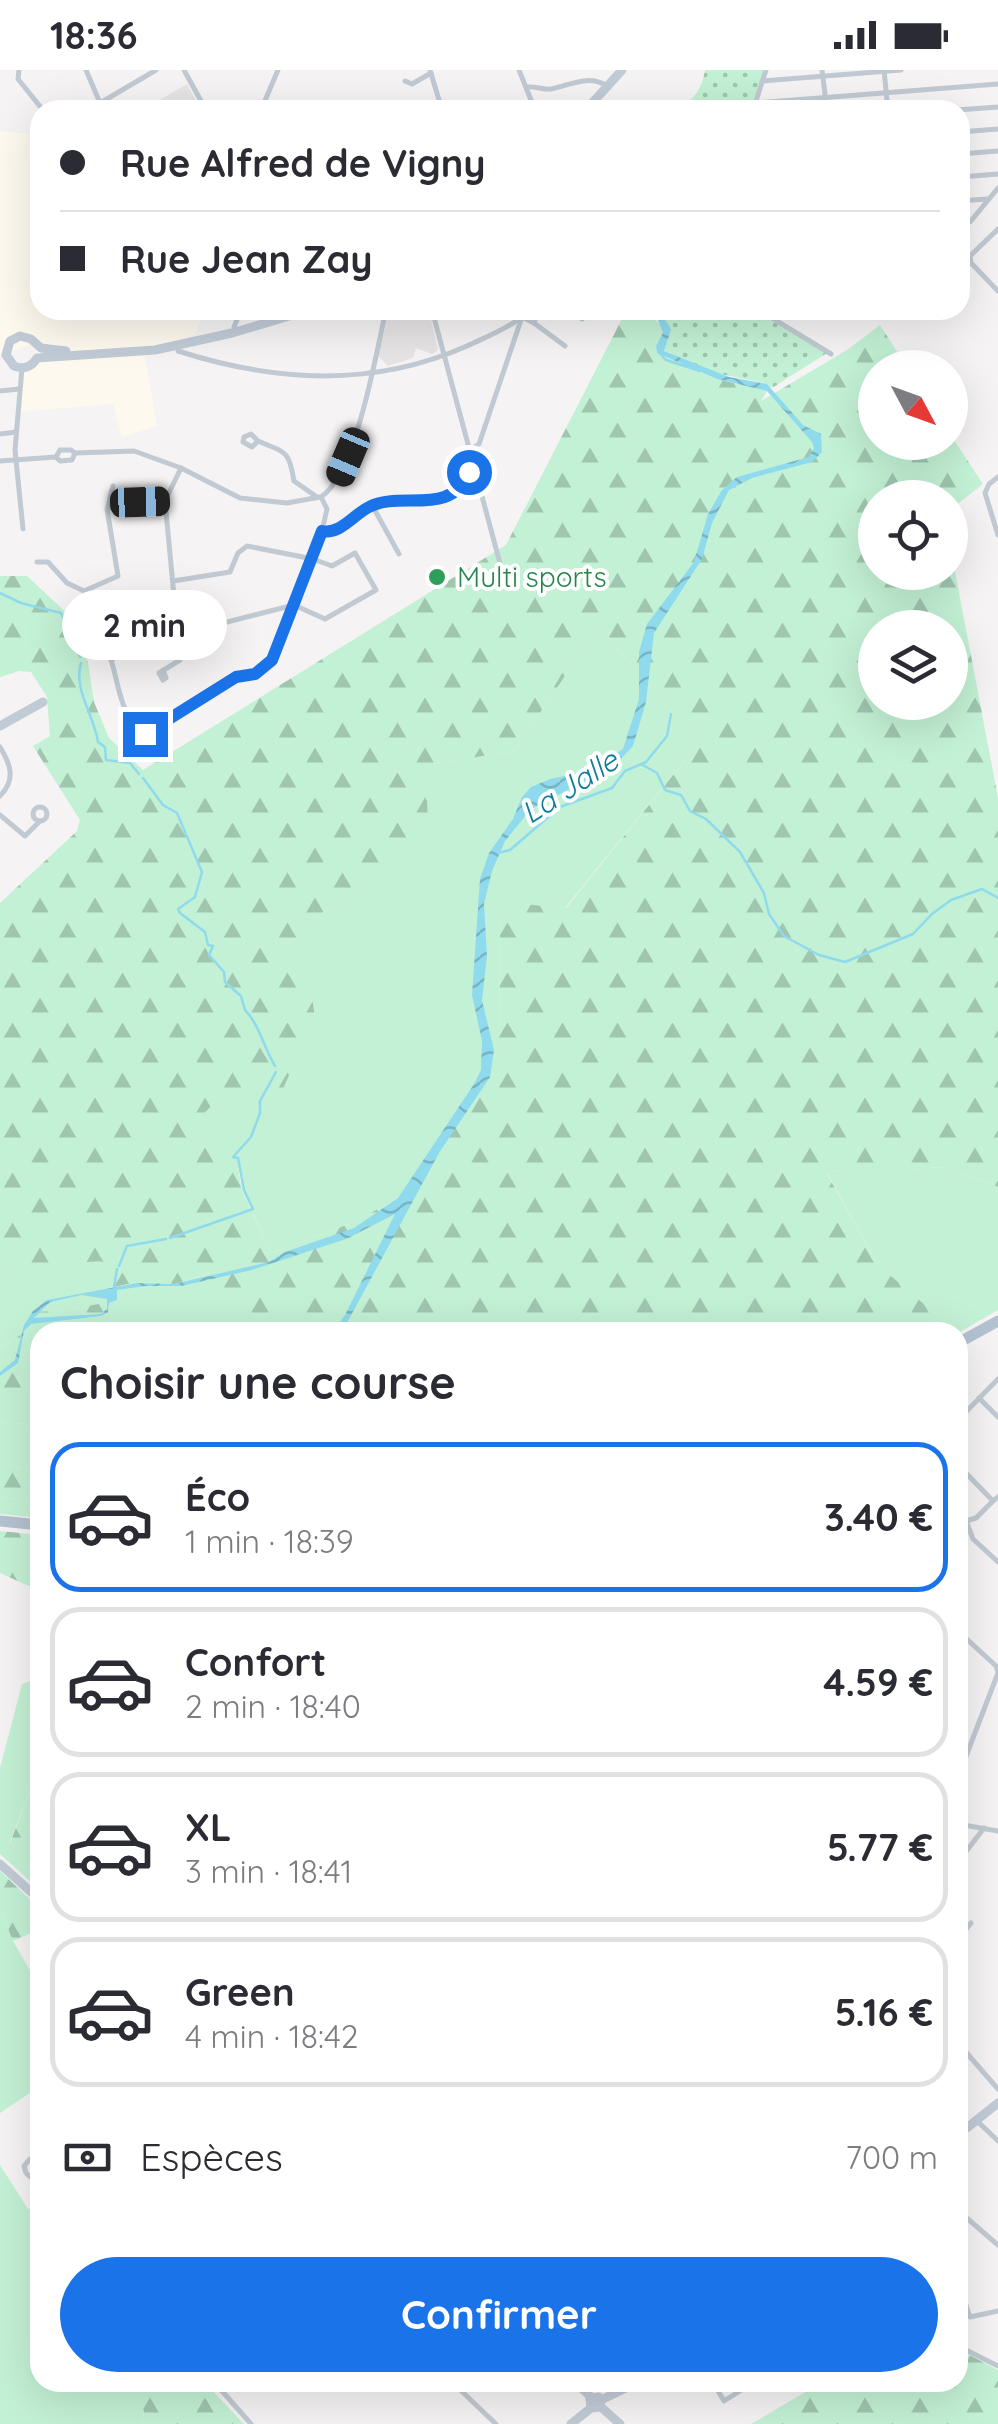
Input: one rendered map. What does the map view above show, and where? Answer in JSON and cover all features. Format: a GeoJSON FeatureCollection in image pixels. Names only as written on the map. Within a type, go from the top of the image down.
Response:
{"type":"FeatureCollection","features":[{"type":"Feature","properties":{"kind":"main road"},"geometry":{"type":"LineString","coordinates":[[595,100],[622,70]]}},
{"type":"Feature","properties":{"kind":"main road"},"geometry":{"type":"LineString","coordinates":[[37,352],[128,347],[260,320]]}},
{"type":"Feature","properties":{"kind":"main road"},"geometry":{"type":"LineString","coordinates":[[37,352],[112,354],[178,346],[273,320]]}},
{"type":"Feature","properties":{"kind":"main road"},"geometry":{"type":"LineString","coordinates":[[17,337],[27,337],[37,352],[32,365],[22,368],[3,356],[8,344],[17,337]]}},
{"type":"Feature","properties":{"kind":"main road"},"geometry":{"type":"LineString","coordinates":[[0,726],[43,702]]}},
{"type":"Feature","properties":{"kind":"main road"},"geometry":{"type":"LineString","coordinates":[[968,1338],[998,1321]]}},
{"type":"Feature","properties":{"kind":"main road"},"geometry":{"type":"LineString","coordinates":[[0,1520],[30,1524]]}},
{"type":"Feature","properties":{"kind":"main road"},"geometry":{"type":"LineString","coordinates":[[0,1864],[30,1891]]}},
{"type":"Feature","properties":{"kind":"main road"},"geometry":{"type":"LineString","coordinates":[[968,2127],[998,2102]]}},
{"type":"Feature","properties":{"kind":"main road"},"geometry":{"type":"LineString","coordinates":[[585,2392],[620,2424]]}},
{"type":"Feature","properties":{"kind":"main road"},"geometry":{"type":"LineString","coordinates":[[571,2424],[596,2403],[618,2392]]}},
{"type":"Feature","properties":{"kind":"street"},"geometry":{"type":"LineString","coordinates":[[19,70],[18,79],[35,100]]}},
{"type":"Feature","properties":{"kind":"street"},"geometry":{"type":"LineString","coordinates":[[86,70],[97,100]]}},
{"type":"Feature","properties":{"kind":"street"},"geometry":{"type":"LineString","coordinates":[[112,100],[156,70]]}},
{"type":"Feature","properties":{"kind":"street"},"geometry":{"type":"LineString","coordinates":[[184,70],[200,100]]}},
{"type":"Feature","properties":{"kind":"street"},"geometry":{"type":"LineString","coordinates":[[265,100],[278,70]]}},
{"type":"Feature","properties":{"kind":"street"},"geometry":{"type":"LineString","coordinates":[[519,70],[532,100]]}},
{"type":"Feature","properties":{"kind":"street"},"geometry":{"type":"LineString","coordinates":[[756,100],[766,70]]}},
{"type":"Feature","properties":{"kind":"street"},"geometry":{"type":"LineString","coordinates":[[762,81],[823,73],[900,70]]}},
{"type":"Feature","properties":{"kind":"street"},"geometry":{"type":"LineString","coordinates":[[885,71],[887,100]]}},
{"type":"Feature","properties":{"kind":"street"},"geometry":{"type":"LineString","coordinates":[[405,81],[412,84],[430,72],[439,100]]}},
{"type":"Feature","properties":{"kind":"street"},"geometry":{"type":"LineString","coordinates":[[823,73],[826,98]]}},
{"type":"Feature","properties":{"kind":"street"},"geometry":{"type":"LineString","coordinates":[[527,86],[548,90],[590,79],[607,86]]}},
{"type":"Feature","properties":{"kind":"street"},"geometry":{"type":"LineString","coordinates":[[808,100],[998,84]]}},
{"type":"Feature","properties":{"kind":"street"},"geometry":{"type":"LineString","coordinates":[[970,109],[998,107]]}},
{"type":"Feature","properties":{"kind":"street"},"geometry":{"type":"LineString","coordinates":[[970,131],[998,129]]}},
{"type":"Feature","properties":{"kind":"street"},"geometry":{"type":"LineString","coordinates":[[970,153],[998,152]]}},
{"type":"Feature","properties":{"kind":"street"},"geometry":{"type":"LineString","coordinates":[[970,176],[998,174]]}},
{"type":"Feature","properties":{"kind":"street"},"geometry":{"type":"LineString","coordinates":[[970,222],[998,188]]}},
{"type":"Feature","properties":{"kind":"street"},"geometry":{"type":"LineString","coordinates":[[970,200],[989,199]]}},
{"type":"Feature","properties":{"kind":"street"},"geometry":{"type":"LineString","coordinates":[[998,228],[970,256],[998,291]]}},
{"type":"Feature","properties":{"kind":"street"},"geometry":{"type":"LineString","coordinates":[[234,327],[237,320]]}},
{"type":"Feature","properties":{"kind":"street"},"geometry":{"type":"LineString","coordinates":[[0,462],[18,458],[72,460],[75,453],[134,450],[240,498],[287,503],[319,497],[333,489],[348,457],[384,320]]}},
{"type":"Feature","properties":{"kind":"street"},"geometry":{"type":"LineString","coordinates":[[434,320],[505,582]]}},
{"type":"Feature","properties":{"kind":"street"},"geometry":{"type":"LineString","coordinates":[[178,346],[178,351],[257,372],[319,378],[371,374],[443,356],[518,320]]}},
{"type":"Feature","properties":{"kind":"street"},"geometry":{"type":"LineString","coordinates":[[471,450],[479,444],[521,320]]}},
{"type":"Feature","properties":{"kind":"street"},"geometry":{"type":"LineString","coordinates":[[529,320],[566,346]]}},
{"type":"Feature","properties":{"kind":"street"},"geometry":{"type":"LineString","coordinates":[[775,320],[831,354]]}},
{"type":"Feature","properties":{"kind":"street"},"geometry":{"type":"LineString","coordinates":[[375,358],[386,370]]}},
{"type":"Feature","properties":{"kind":"street"},"geometry":{"type":"LineString","coordinates":[[22,368],[16,432],[23,529]]}},
{"type":"Feature","properties":{"kind":"street"},"geometry":{"type":"LineString","coordinates":[[0,390],[19,389]]}},
{"type":"Feature","properties":{"kind":"street"},"geometry":{"type":"LineString","coordinates":[[0,434],[16,432]]}},
{"type":"Feature","properties":{"kind":"street"},"geometry":{"type":"LineString","coordinates":[[37,562],[48,562],[67,584],[84,591],[112,659],[116,690],[129,718],[145,734],[236,677],[255,674],[272,660],[328,509],[319,497],[294,481],[291,457],[258,441]]}},
{"type":"Feature","properties":{"kind":"street"},"geometry":{"type":"LineString","coordinates":[[162,670],[180,660],[165,501],[181,468]]}},
{"type":"Feature","properties":{"kind":"street"},"geometry":{"type":"LineString","coordinates":[[322,531],[338,530],[372,505],[428,501],[451,494],[475,468]]}},
{"type":"Feature","properties":{"kind":"street"},"geometry":{"type":"LineString","coordinates":[[998,477],[985,493],[998,535]]}},
{"type":"Feature","properties":{"kind":"street"},"geometry":{"type":"LineString","coordinates":[[84,591],[118,576],[107,509],[114,486]]}},
{"type":"Feature","properties":{"kind":"street"},"geometry":{"type":"LineString","coordinates":[[107,509],[114,503],[165,501]]}},
{"type":"Feature","properties":{"kind":"street"},"geometry":{"type":"LineString","coordinates":[[372,505],[399,554]]}},
{"type":"Feature","properties":{"kind":"street"},"geometry":{"type":"LineString","coordinates":[[112,659],[180,634],[294,605],[326,620],[376,590],[355,553],[332,566],[313,558],[247,546],[238,553],[230,572],[174,581]]}},
{"type":"Feature","properties":{"kind":"street"},"geometry":{"type":"LineString","coordinates":[[0,748],[12,772],[9,786],[0,796]]}},
{"type":"Feature","properties":{"kind":"street"},"geometry":{"type":"LineString","coordinates":[[0,815],[26,836],[40,821]]}},
{"type":"Feature","properties":{"kind":"street"},"geometry":{"type":"LineString","coordinates":[[968,1410],[998,1378]]}},
{"type":"Feature","properties":{"kind":"street"},"geometry":{"type":"LineString","coordinates":[[979,1398],[998,1418]]}},
{"type":"Feature","properties":{"kind":"street"},"geometry":{"type":"LineString","coordinates":[[968,1474],[996,1499],[968,1520]]}},
{"type":"Feature","properties":{"kind":"street"},"geometry":{"type":"LineString","coordinates":[[968,1526],[974,1540],[998,1562]]}},
{"type":"Feature","properties":{"kind":"street"},"geometry":{"type":"LineString","coordinates":[[968,1640],[998,1672],[968,1748]]}},
{"type":"Feature","properties":{"kind":"street"},"geometry":{"type":"LineString","coordinates":[[968,1826],[998,1831]]}},
{"type":"Feature","properties":{"kind":"street"},"geometry":{"type":"LineString","coordinates":[[968,1849],[984,1828]]}},
{"type":"Feature","properties":{"kind":"street"},"geometry":{"type":"LineString","coordinates":[[968,1927],[971,1924]]}},
{"type":"Feature","properties":{"kind":"street"},"geometry":{"type":"LineString","coordinates":[[968,2054],[998,2088]]}},
{"type":"Feature","properties":{"kind":"street"},"geometry":{"type":"LineString","coordinates":[[976,2120],[998,2141]]}},
{"type":"Feature","properties":{"kind":"street"},"geometry":{"type":"LineString","coordinates":[[986,2130],[998,2126]]}},
{"type":"Feature","properties":{"kind":"street"},"geometry":{"type":"LineString","coordinates":[[968,2222],[997,2243]]}},
{"type":"Feature","properties":{"kind":"street"},"geometry":{"type":"LineString","coordinates":[[968,2310],[970,2316],[998,2311]]}},
{"type":"Feature","properties":{"kind":"street"},"geometry":{"type":"LineString","coordinates":[[968,2351],[998,2366]]}},
{"type":"Feature","properties":{"kind":"street"},"geometry":{"type":"LineString","coordinates":[[223,2392],[251,2424]]}},
{"type":"Feature","properties":{"kind":"street"},"geometry":{"type":"LineString","coordinates":[[462,2392],[496,2424]]}},
{"type":"Feature","properties":{"kind":"street"},"geometry":{"type":"LineString","coordinates":[[719,2392],[724,2401],[738,2392]]}},
{"type":"Feature","properties":{"kind":"shaded area"},"geometry":{"type":"Polygon","coordinates":[[[187,84],[196,100],[160,100],[187,84]]]}},
{"type":"Feature","properties":{"kind":"shaded area"},"geometry":{"type":"Polygon","coordinates":[[[0,131],[30,134],[30,320],[201,320],[195,334],[144,351],[157,426],[122,437],[113,404],[17,412],[22,368],[37,357],[35,343],[0,356],[0,131]]]}},
{"type":"Feature","properties":{"kind":"shaded area"},"geometry":{"type":"Polygon","coordinates":[[[387,320],[431,320],[438,350],[432,354],[416,348],[413,358],[388,366],[378,356],[387,320]]]}},
{"type":"Feature","properties":{"kind":"green space"},"geometry":{"type":"Polygon","coordinates":[[[705,70],[764,70],[754,100],[689,100],[705,70]]]}},
{"type":"Feature","properties":{"kind":"green space"},"geometry":{"type":"Polygon","coordinates":[[[621,320],[658,322],[663,333],[657,353],[717,379],[767,391],[761,401],[847,350],[880,325],[896,350],[858,350],[858,460],[967,460],[983,484],[968,496],[968,480],[858,480],[858,590],[959,590],[962,610],[858,610],[858,720],[968,720],[968,640],[998,798],[998,1187],[945,1167],[827,1174],[878,1265],[945,1322],[227,1322],[209,1273],[175,1284],[137,1282],[114,1287],[103,1262],[0,1275],[0,903],[77,831],[80,820],[33,746],[50,736],[47,697],[31,672],[0,677],[0,576],[27,576],[71,617],[88,663],[94,702],[109,738],[143,770],[506,545],[621,320]],[[599,626],[514,751],[426,765],[428,829],[364,889],[301,925],[315,1017],[278,1100],[230,1088],[197,1120],[236,1155],[242,1191],[271,1253],[357,1221],[407,1192],[499,1049],[500,902],[566,908],[698,744],[599,626]]]}},
{"type":"Feature","properties":{"kind":"green space"},"geometry":{"type":"Polygon","coordinates":[[[662,320],[771,320],[827,353],[772,388],[716,373],[664,351],[671,330],[662,320]]]}},
{"type":"Feature","properties":{"kind":"green space"},"geometry":{"type":"Polygon","coordinates":[[[599,626],[698,744],[565,908],[500,903],[499,1049],[407,1192],[357,1221],[271,1253],[242,1190],[235,1160],[197,1120],[209,1105],[315,1017],[300,925],[364,889],[425,765],[514,751],[599,626]]]}},
{"type":"Feature","properties":{"kind":"green space"},"geometry":{"type":"Polygon","coordinates":[[[945,1167],[998,1187],[998,1310],[968,1327],[968,1322],[945,1322],[878,1265],[827,1173],[945,1167]]]}},
{"type":"Feature","properties":{"kind":"green space"},"geometry":{"type":"Polygon","coordinates":[[[103,1262],[115,1287],[137,1282],[175,1284],[210,1273],[227,1322],[113,1322],[109,1304],[33,1311],[19,1336],[0,1349],[0,1275],[103,1262]]]}},
{"type":"Feature","properties":{"kind":"green space"},"geometry":{"type":"Polygon","coordinates":[[[109,1303],[113,1322],[30,1322],[30,1424],[0,1422],[0,1349],[19,1336],[33,1311],[109,1303]]]}},
{"type":"Feature","properties":{"kind":"green space"},"geometry":{"type":"Polygon","coordinates":[[[0,1422],[30,1424],[30,1470],[0,1463],[0,1422]]]}},
{"type":"Feature","properties":{"kind":"green space"},"geometry":{"type":"Polygon","coordinates":[[[0,1463],[30,1470],[30,1500],[0,1497],[0,1463]]]}},
{"type":"Feature","properties":{"kind":"green space"},"geometry":{"type":"Polygon","coordinates":[[[0,1497],[30,1500],[30,1517],[0,1514],[0,1497]]]}},
{"type":"Feature","properties":{"kind":"green space"},"geometry":{"type":"Polygon","coordinates":[[[0,1531],[30,1534],[30,1586],[0,1573],[0,1531]]]}},
{"type":"Feature","properties":{"kind":"green space"},"geometry":{"type":"Polygon","coordinates":[[[30,1681],[30,1791],[9,1844],[0,1835],[0,1768],[22,1684],[30,1681]]]}},
{"type":"Feature","properties":{"kind":"green space"},"geometry":{"type":"Polygon","coordinates":[[[30,1792],[30,1881],[0,1854],[0,1835],[10,1843],[30,1792]]]}},
{"type":"Feature","properties":{"kind":"green space"},"geometry":{"type":"Polygon","coordinates":[[[0,1871],[30,1900],[30,1933],[13,1941],[0,1909],[0,1871]]]}},
{"type":"Feature","properties":{"kind":"green space"},"geometry":{"type":"Polygon","coordinates":[[[0,1909],[30,1971],[30,2093],[0,2113],[0,1909]]]}},
{"type":"Feature","properties":{"kind":"green space"},"geometry":{"type":"Polygon","coordinates":[[[0,2165],[30,2208],[30,2392],[138,2392],[144,2413],[142,2424],[0,2424],[0,2165]]]}},
{"type":"Feature","properties":{"kind":"green space"},"geometry":{"type":"Polygon","coordinates":[[[968,2354],[998,2370],[998,2424],[751,2424],[806,2392],[968,2392],[968,2354]]]}},
{"type":"Feature","properties":{"kind":"green space"},"geometry":{"type":"Polygon","coordinates":[[[138,2392],[214,2392],[244,2424],[142,2424],[144,2412],[138,2392]]]}},
{"type":"Feature","properties":{"kind":"water"},"geometry":{"type":"Polygon","coordinates":[[[658,320],[665,320],[671,330],[664,351],[729,377],[767,384],[803,425],[821,434],[822,452],[812,462],[752,478],[729,490],[712,523],[702,559],[654,633],[646,702],[633,746],[613,767],[531,809],[505,841],[484,904],[487,956],[482,1000],[494,1050],[490,1077],[439,1153],[347,1322],[340,1322],[395,1214],[346,1239],[252,1270],[181,1286],[117,1290],[117,1300],[109,1303],[108,1312],[101,1316],[30,1322],[24,1331],[18,1363],[0,1376],[15,1360],[24,1325],[47,1300],[137,1283],[174,1284],[269,1262],[285,1252],[354,1228],[398,1198],[474,1084],[481,1070],[482,1041],[472,995],[480,879],[489,853],[531,787],[588,771],[623,749],[639,699],[639,652],[647,624],[694,562],[708,514],[722,490],[737,477],[809,457],[814,448],[767,391],[717,379],[657,353],[663,333],[658,320]],[[82,1295],[50,1302],[34,1318],[101,1314],[107,1309],[107,1299],[82,1295]]]}},
{"type":"Feature","properties":{"kind":"waterway","name":"La Jalle"},"geometry":{"type":"LineString","coordinates":[[659,352],[666,360],[700,371]]}},
{"type":"Feature","properties":{"kind":"waterway"},"geometry":{"type":"LineString","coordinates":[[0,593],[61,613],[80,657]]}},
{"type":"Feature","properties":{"kind":"waterway"},"geometry":{"type":"LineString","coordinates":[[81,663],[82,692],[98,742],[105,747],[106,760],[130,763],[139,774]]}},
{"type":"Feature","properties":{"kind":"waterway"},"geometry":{"type":"LineString","coordinates":[[498,853],[510,850],[560,807],[612,788],[625,771],[646,762],[667,736],[671,714]]}},
{"type":"Feature","properties":{"kind":"waterway"},"geometry":{"type":"LineString","coordinates":[[641,764],[657,773],[665,790],[681,795],[690,811],[706,819],[740,852],[764,893],[769,914],[784,936],[819,955],[845,962],[913,934],[951,900],[982,889],[998,898]]}},
{"type":"Feature","properties":{"kind":"waterway"},"geometry":{"type":"LineString","coordinates":[[143,778],[163,805],[177,813],[202,872],[195,897],[178,909],[205,932],[208,945],[213,946],[209,955],[224,972],[225,982],[241,996],[275,1066]]}},
{"type":"Feature","properties":{"kind":"waterway"},"geometry":{"type":"LineString","coordinates":[[170,1238],[253,1209],[244,1190],[238,1158],[233,1157],[251,1137],[260,1101],[276,1072]]}},
{"type":"Feature","properties":{"kind":"waterway"},"geometry":{"type":"LineString","coordinates":[[119,1266],[127,1246],[166,1239]]}},
{"type":"Feature","properties":{"kind":"waterway"},"geometry":{"type":"LineString","coordinates":[[114,1287],[117,1269]]}},
{"type":"Feature","properties":{"kind":"place","name":"Multi sports"},"geometry":{"type":"Point","coordinates":[437,577]}},
{"type":"Feature","properties":{"kind":"route"},"geometry":{"type":"LineString","coordinates":[[145,734],[236,677],[255,674],[272,660],[322,531],[338,530],[382,502],[428,501],[451,494],[469,472]]}}]}
